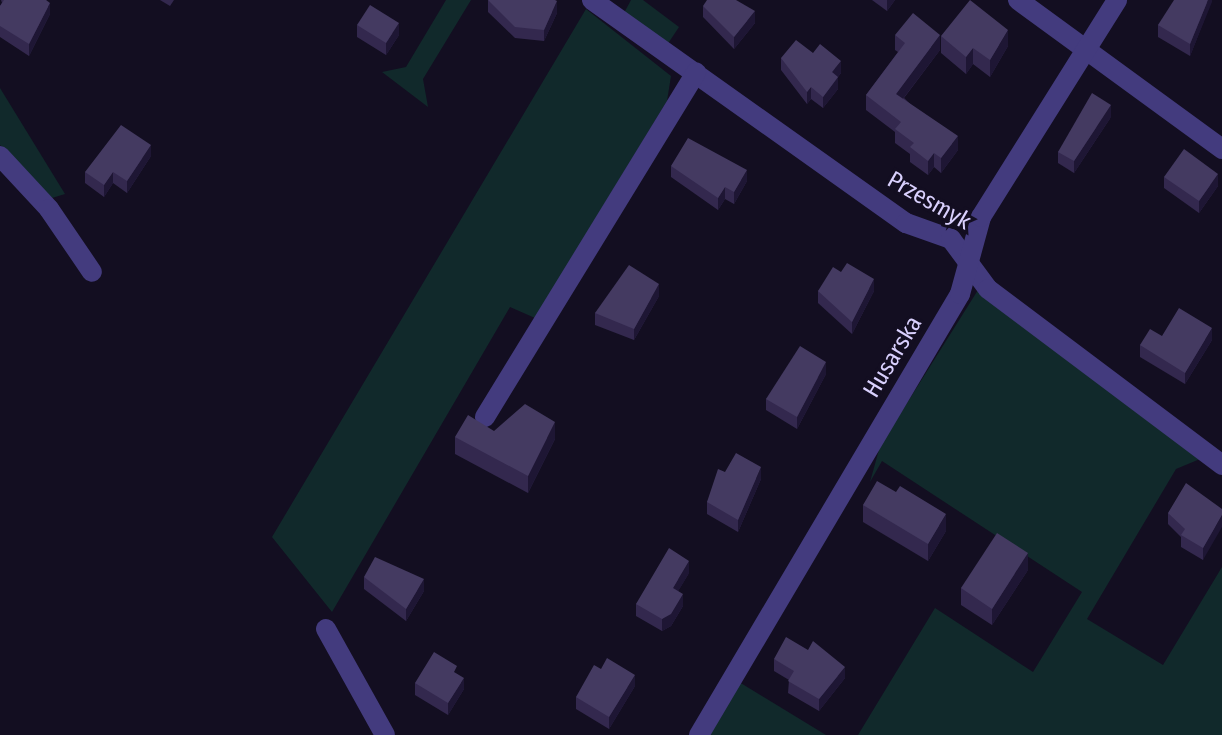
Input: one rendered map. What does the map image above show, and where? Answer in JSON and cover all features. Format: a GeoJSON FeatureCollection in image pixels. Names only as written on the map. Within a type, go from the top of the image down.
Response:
{"type":"FeatureCollection","features":[{"type":"Feature","properties":{"kind":"street","name":"Przesmyk"},"geometry":{"type":"LineString","coordinates":[[592,0],[906,223],[951,239],[972,257],[988,289],[1222,465]]}},
{"type":"Feature","properties":{"kind":"street"},"geometry":{"type":"LineString","coordinates":[[1018,0],[1222,149]]}},
{"type":"Feature","properties":{"kind":"street","name":"Husarska"},"geometry":{"type":"LineString","coordinates":[[699,735],[960,294],[981,217],[1117,0]]}},
{"type":"Feature","properties":{"kind":"street"},"geometry":{"type":"LineString","coordinates":[[485,417],[696,73]]}},
{"type":"Feature","properties":{"kind":"street"},"geometry":{"type":"LineString","coordinates":[[0,156],[49,209],[92,272]]}},
{"type":"Feature","properties":{"kind":"street"},"geometry":{"type":"LineString","coordinates":[[326,629],[385,735]]}},
{"type":"Feature","properties":{"kind":"green space"},"geometry":{"type":"Polygon","coordinates":[[[446,0],[471,0],[423,79],[428,107],[382,72],[406,67],[446,0]]]}},
{"type":"Feature","properties":{"kind":"green space"},"geometry":{"type":"Polygon","coordinates":[[[631,0],[643,0],[679,27],[667,45],[624,13],[631,0]]]}},
{"type":"Feature","properties":{"kind":"green space"},"geometry":{"type":"Polygon","coordinates":[[[586,9],[671,76],[667,101],[535,318],[510,307],[332,612],[272,537],[586,9]]]}},
{"type":"Feature","properties":{"kind":"green space"},"geometry":{"type":"Polygon","coordinates":[[[0,88],[65,194],[52,198],[0,145],[0,88]]]}},
{"type":"Feature","properties":{"kind":"green space"},"geometry":{"type":"Polygon","coordinates":[[[978,290],[1200,459],[1176,469],[1087,619],[1163,665],[1222,567],[1222,735],[858,735],[935,608],[1033,672],[1082,592],[882,461],[870,482],[880,446],[978,290]]]}},
{"type":"Feature","properties":{"kind":"green space"},"geometry":{"type":"Polygon","coordinates":[[[739,682],[826,735],[708,735],[739,682]]]}},
{"type":"Feature","properties":{"kind":"building"},"geometry":{"type":"Polygon","coordinates":[[[4,0],[46,0],[50,3],[29,44],[0,26],[0,6],[4,0]]]}},
{"type":"Feature","properties":{"kind":"building"},"geometry":{"type":"Polygon","coordinates":[[[488,0],[557,1],[544,30],[515,27],[488,0]]]}},
{"type":"Feature","properties":{"kind":"building"},"geometry":{"type":"Polygon","coordinates":[[[707,0],[736,0],[755,11],[734,37],[703,6],[707,0]]]}},
{"type":"Feature","properties":{"kind":"building"},"geometry":{"type":"Polygon","coordinates":[[[970,0],[1008,30],[990,60],[973,48],[966,57],[941,36],[970,0]]]}},
{"type":"Feature","properties":{"kind":"building"},"geometry":{"type":"Polygon","coordinates":[[[1174,0],[1208,0],[1190,44],[1158,25],[1174,0]]]}},
{"type":"Feature","properties":{"kind":"building"},"geometry":{"type":"Polygon","coordinates":[[[370,5],[399,23],[386,43],[357,25],[370,5]]]}},
{"type":"Feature","properties":{"kind":"building"},"geometry":{"type":"Polygon","coordinates":[[[913,13],[940,35],[896,94],[958,136],[941,158],[934,153],[928,161],[910,147],[914,143],[895,129],[901,122],[866,95],[905,43],[895,35],[913,13]]]}},
{"type":"Feature","properties":{"kind":"building"},"geometry":{"type":"Polygon","coordinates":[[[796,40],[813,53],[820,44],[841,61],[832,72],[838,77],[823,97],[811,87],[807,92],[781,58],[796,40]]]}},
{"type":"Feature","properties":{"kind":"building"},"geometry":{"type":"Polygon","coordinates":[[[1092,93],[1111,105],[1074,161],[1058,152],[1092,93]]]}},
{"type":"Feature","properties":{"kind":"building"},"geometry":{"type":"Polygon","coordinates":[[[121,125],[151,145],[127,181],[113,172],[104,185],[85,172],[121,125]]]}},
{"type":"Feature","properties":{"kind":"building"},"geometry":{"type":"Polygon","coordinates":[[[688,138],[747,170],[734,192],[725,187],[718,198],[671,166],[688,138]]]}},
{"type":"Feature","properties":{"kind":"building"},"geometry":{"type":"Polygon","coordinates":[[[1184,149],[1218,174],[1199,201],[1164,177],[1184,149]]]}},
{"type":"Feature","properties":{"kind":"building"},"geometry":{"type":"Polygon","coordinates":[[[847,263],[874,279],[852,322],[818,291],[833,267],[841,272],[847,263]]]}},
{"type":"Feature","properties":{"kind":"building"},"geometry":{"type":"Polygon","coordinates":[[[629,265],[659,284],[634,329],[595,313],[629,265]]]}},
{"type":"Feature","properties":{"kind":"building"},"geometry":{"type":"Polygon","coordinates":[[[1179,308],[1212,328],[1185,373],[1140,345],[1150,329],[1162,336],[1179,308]]]}},
{"type":"Feature","properties":{"kind":"building"},"geometry":{"type":"Polygon","coordinates":[[[800,346],[826,362],[797,417],[766,399],[800,346]]]}},
{"type":"Feature","properties":{"kind":"building"},"geometry":{"type":"Polygon","coordinates":[[[525,404],[555,422],[528,476],[455,437],[468,415],[494,431],[525,404]]]}},
{"type":"Feature","properties":{"kind":"building"},"geometry":{"type":"Polygon","coordinates":[[[736,453],[761,467],[738,520],[707,502],[718,469],[725,472],[736,453]]]}},
{"type":"Feature","properties":{"kind":"building"},"geometry":{"type":"Polygon","coordinates":[[[877,481],[896,492],[900,486],[946,514],[928,544],[863,505],[877,481]]]}},
{"type":"Feature","properties":{"kind":"building"},"geometry":{"type":"Polygon","coordinates":[[[1186,483],[1222,509],[1222,515],[1203,548],[1181,535],[1185,529],[1168,513],[1186,483]]]}},
{"type":"Feature","properties":{"kind":"building"},"geometry":{"type":"Polygon","coordinates":[[[997,533],[1028,553],[992,609],[961,588],[997,533]]]}},
{"type":"Feature","properties":{"kind":"building"},"geometry":{"type":"Polygon","coordinates":[[[669,548],[689,561],[673,588],[683,594],[671,614],[662,619],[636,604],[669,548]]]}},
{"type":"Feature","properties":{"kind":"building"},"geometry":{"type":"Polygon","coordinates":[[[375,557],[424,579],[406,609],[364,577],[375,557]]]}},
{"type":"Feature","properties":{"kind":"building"},"geometry":{"type":"Polygon","coordinates":[[[786,637],[808,650],[813,641],[845,667],[819,699],[788,681],[794,671],[774,659],[786,637]]]}},
{"type":"Feature","properties":{"kind":"building"},"geometry":{"type":"Polygon","coordinates":[[[434,652],[457,666],[454,672],[464,678],[448,703],[415,683],[434,652]]]}},
{"type":"Feature","properties":{"kind":"building"},"geometry":{"type":"Polygon","coordinates":[[[607,658],[635,675],[609,717],[576,697],[594,665],[601,669],[607,658]]]}}]}
